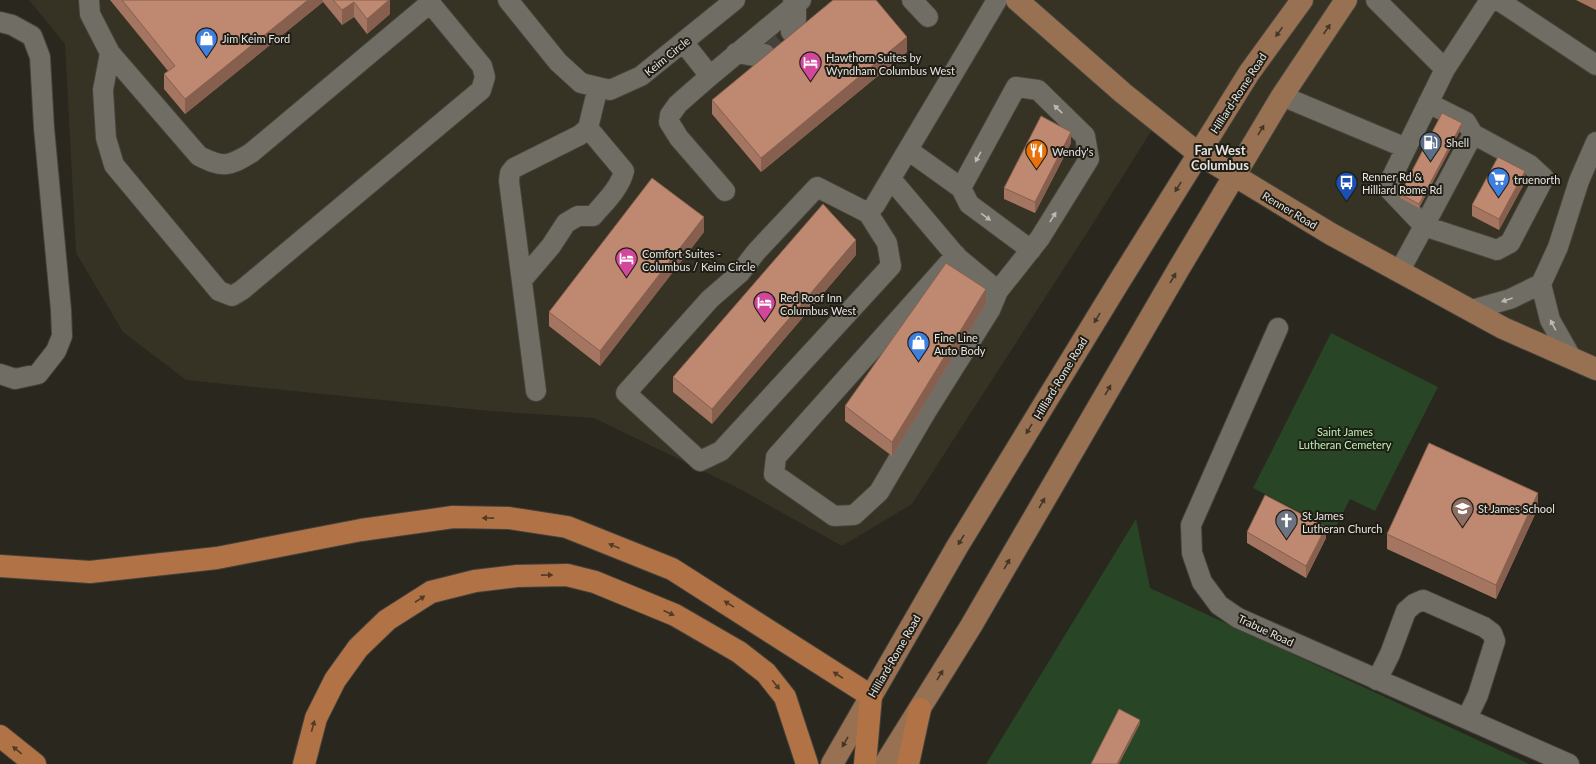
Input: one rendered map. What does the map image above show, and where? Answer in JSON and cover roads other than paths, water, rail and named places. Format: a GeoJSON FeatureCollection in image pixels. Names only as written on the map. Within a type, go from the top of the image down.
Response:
{"type":"FeatureCollection","features":[{"type":"Feature","properties":{"kind":"highway"},"geometry":{"type":"LineString","coordinates":[[0,566],[90,572],[217,558],[360,530],[453,517],[509,518],[567,527],[672,569],[871,696],[865,764]]}},
{"type":"Feature","properties":{"kind":"highway"},"geometry":{"type":"LineString","coordinates":[[304,764],[316,718],[335,680],[358,648],[387,620],[431,592],[475,581],[517,576],[567,575],[595,582],[636,598],[674,616],[739,652],[766,673],[786,697],[807,764]]}},
{"type":"Feature","properties":{"kind":"highway"},"geometry":{"type":"LineString","coordinates":[[908,764],[920,709]]}},
{"type":"Feature","properties":{"kind":"highway"},"geometry":{"type":"LineString","coordinates":[[0,736],[35,764]]}},
{"type":"Feature","properties":{"kind":"main road","name":"Renner Road"},"geometry":{"type":"LineString","coordinates":[[1017,0],[1117,88],[1199,154],[1294,212],[1399,272],[1503,328],[1596,369]]}},
{"type":"Feature","properties":{"kind":"main road","name":"Hilliard-Rome Road"},"geometry":{"type":"LineString","coordinates":[[832,764],[957,547],[1249,73],[1302,0]]}},
{"type":"Feature","properties":{"kind":"main road"},"geometry":{"type":"LineString","coordinates":[[885,764],[971,626],[1282,96],[1346,0]]}},
{"type":"Feature","properties":{"kind":"street"},"geometry":{"type":"LineString","coordinates":[[89,0],[90,14],[110,53],[199,156],[215,164],[234,164],[251,153],[430,2],[482,66],[485,77],[481,90],[242,290],[232,296],[219,291],[114,165],[106,138],[103,90],[110,53]]}},
{"type":"Feature","properties":{"kind":"street","name":"Keim Circle"},"geometry":{"type":"LineString","coordinates":[[508,0],[558,62],[581,83],[610,90],[642,76],[735,0]]}},
{"type":"Feature","properties":{"kind":"street"},"geometry":{"type":"LineString","coordinates":[[912,0],[928,17]]}},
{"type":"Feature","properties":{"kind":"street"},"geometry":{"type":"LineString","coordinates":[[868,213],[875,205],[891,179],[997,0]]}},
{"type":"Feature","properties":{"kind":"street"},"geometry":{"type":"LineString","coordinates":[[1376,0],[1445,69]]}},
{"type":"Feature","properties":{"kind":"street"},"geometry":{"type":"LineString","coordinates":[[1428,103],[1466,122],[1473,134],[1530,165],[1544,178],[1510,243],[1497,250],[1424,226],[1387,187],[1428,103],[1445,69],[1490,0]]}},
{"type":"Feature","properties":{"kind":"street"},"geometry":{"type":"LineString","coordinates":[[1498,0],[1596,65]]}},
{"type":"Feature","properties":{"kind":"street"},"geometry":{"type":"LineString","coordinates":[[790,32],[796,19],[797,1]]}},
{"type":"Feature","properties":{"kind":"street"},"geometry":{"type":"LineString","coordinates":[[725,190],[679,138],[669,122],[670,115],[678,104],[797,1]]}},
{"type":"Feature","properties":{"kind":"street"},"geometry":{"type":"LineString","coordinates":[[0,22],[12,25],[32,36],[40,57],[44,128],[61,310],[62,336],[56,351],[38,374],[15,379],[0,374]]}},
{"type":"Feature","properties":{"kind":"street"},"geometry":{"type":"LineString","coordinates":[[684,43],[710,76]]}},
{"type":"Feature","properties":{"kind":"street"},"geometry":{"type":"LineString","coordinates":[[736,54],[754,56],[765,54]]}},
{"type":"Feature","properties":{"kind":"street"},"geometry":{"type":"LineString","coordinates":[[536,391],[509,182],[510,174],[514,168],[580,135],[588,128],[598,87]]}},
{"type":"Feature","properties":{"kind":"street"},"geometry":{"type":"LineString","coordinates":[[956,255],[776,457],[774,474],[834,516],[854,515],[880,492],[926,412],[990,310],[998,291],[1040,238],[1088,159],[1085,136],[1038,90],[1016,87],[961,188]]}},
{"type":"Feature","properties":{"kind":"street"},"geometry":{"type":"LineString","coordinates":[[1282,96],[1406,148]]}},
{"type":"Feature","properties":{"kind":"street"},"geometry":{"type":"LineString","coordinates":[[522,280],[551,246],[566,223],[578,216],[593,216],[614,191],[622,178],[624,171],[588,128]]}},
{"type":"Feature","properties":{"kind":"street"},"geometry":{"type":"LineString","coordinates":[[1399,272],[1473,134]]}},
{"type":"Feature","properties":{"kind":"street"},"geometry":{"type":"LineString","coordinates":[[1572,359],[1550,320],[1541,284],[1558,247],[1579,181],[1595,146]]}},
{"type":"Feature","properties":{"kind":"street"},"geometry":{"type":"LineString","coordinates":[[908,150],[961,188],[970,204],[1031,250]]}},
{"type":"Feature","properties":{"kind":"street"},"geometry":{"type":"LineString","coordinates":[[891,179],[956,255],[998,291]]}},
{"type":"Feature","properties":{"kind":"street"},"geometry":{"type":"LineString","coordinates":[[817,187],[868,213],[887,244],[891,266],[721,451],[700,461],[626,393],[710,299],[740,273],[756,252],[817,187]]}},
{"type":"Feature","properties":{"kind":"street"},"geometry":{"type":"LineString","coordinates":[[1471,310],[1510,299],[1541,284]]}},
{"type":"Feature","properties":{"kind":"street","name":"Trabue Road"},"geometry":{"type":"LineString","coordinates":[[1278,328],[1191,525],[1192,553],[1202,582],[1219,605],[1238,618],[1569,764]]}},
{"type":"Feature","properties":{"kind":"street"},"geometry":{"type":"LineString","coordinates":[[1377,680],[1390,654],[1406,612],[1414,604],[1424,600],[1484,628],[1492,633],[1495,641],[1478,695],[1467,718]]}},
{"type":"Feature","properties":{"kind":"tunnel"},"geometry":{"type":"LineString","coordinates":[[765,54],[791,32]]}},
{"type":"Feature","properties":{"kind":"place","name":"Jim Keim Ford"},"geometry":{"type":"Point","coordinates":[206,58]}},
{"type":"Feature","properties":{"kind":"place","name":"Hawthorn Suites by Wyndham Columbus West"},"geometry":{"type":"Point","coordinates":[810,82]}},
{"type":"Feature","properties":{"kind":"place","name":"Shell"},"geometry":{"type":"Point","coordinates":[1431,162]}},
{"type":"Feature","properties":{"kind":"place","name":"Wendy's"},"geometry":{"type":"Point","coordinates":[1037,170]}},
{"type":"Feature","properties":{"kind":"place","name":"truenorth"},"geometry":{"type":"Point","coordinates":[1498,198]}},
{"type":"Feature","properties":{"kind":"place","name":"Renner Rd & Hilliard Rome Rd"},"geometry":{"type":"Point","coordinates":[1346,202]}},
{"type":"Feature","properties":{"kind":"place","name":"Comfort Suites - Columbus / Keim Circle"},"geometry":{"type":"Point","coordinates":[626,278]}},
{"type":"Feature","properties":{"kind":"place","name":"Red Roof Inn Columbus West"},"geometry":{"type":"Point","coordinates":[765,322]}},
{"type":"Feature","properties":{"kind":"place","name":"Fine Line Auto Body"},"geometry":{"type":"Point","coordinates":[918,362]}},
{"type":"Feature","properties":{"kind":"place","name":"St James School"},"geometry":{"type":"Point","coordinates":[1463,528]}},
{"type":"Feature","properties":{"kind":"place","name":"St James Lutheran Church"},"geometry":{"type":"Point","coordinates":[1287,540]}},
{"type":"Feature","properties":{"kind":"district","name":"Far West Columbus"},"geometry":{"type":"Point","coordinates":[1220,158]}},
{"type":"Feature","properties":{"kind":"park label","name":"Saint James Lutheran Cemetery"},"geometry":{"type":"Point","coordinates":[1345,437]}}]}
